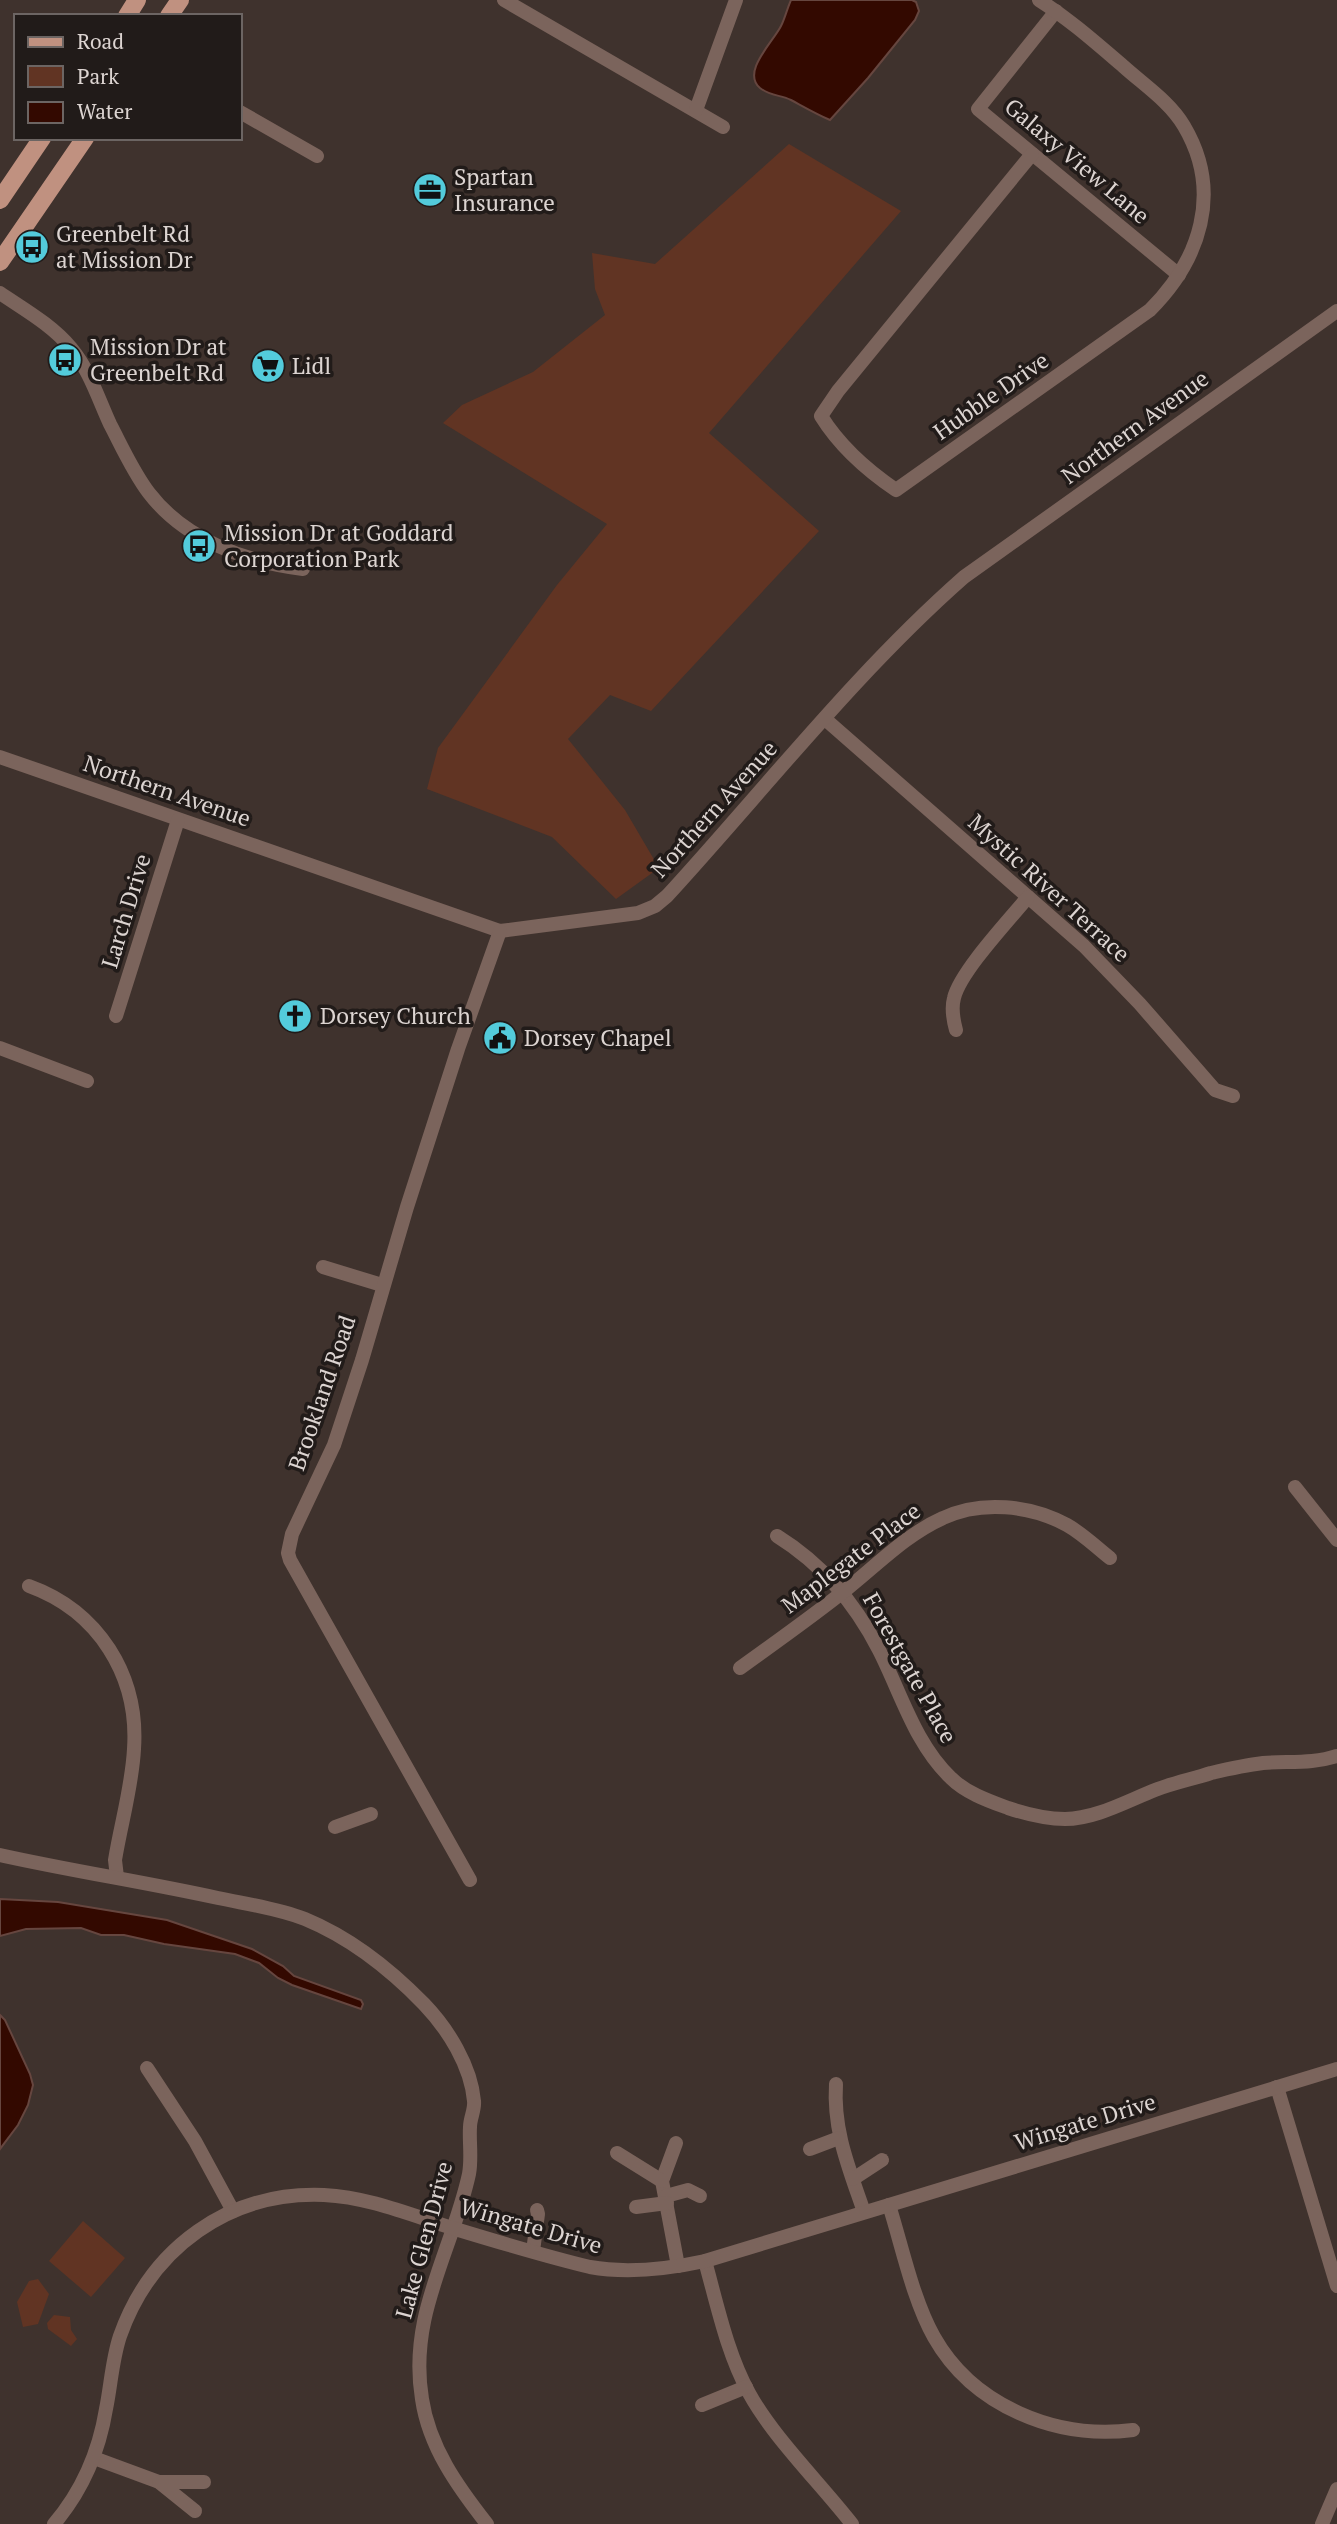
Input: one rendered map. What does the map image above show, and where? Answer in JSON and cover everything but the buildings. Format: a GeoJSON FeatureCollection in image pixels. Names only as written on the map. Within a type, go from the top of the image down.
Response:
{"type":"FeatureCollection","features":[{"type":"Feature","properties":{"kind":"main road"},"geometry":{"type":"LineString","coordinates":[[0,200],[41,140]]}},
{"type":"Feature","properties":{"kind":"main road"},"geometry":{"type":"LineString","coordinates":[[0,262],[85,140]]}},
{"type":"Feature","properties":{"kind":"street"},"geometry":{"type":"LineString","coordinates":[[504,0],[723,127]]}},
{"type":"Feature","properties":{"kind":"street"},"geometry":{"type":"LineString","coordinates":[[696,110],[736,0]]}},
{"type":"Feature","properties":{"kind":"street","name":"Hubble Drive"},"geometry":{"type":"LineString","coordinates":[[1032,154],[838,391],[821,416],[840,441],[880,479],[896,490],[1150,310],[1167,294],[1179,275],[1194,250],[1201,228],[1204,197],[1201,170],[1184,126],[1169,107],[1056,11],[1039,0]]}},
{"type":"Feature","properties":{"kind":"street","name":"Galaxy View Lane"},"geometry":{"type":"LineString","coordinates":[[1056,11],[978,109],[1179,275]]}},
{"type":"Feature","properties":{"kind":"street"},"geometry":{"type":"LineString","coordinates":[[242,113],[317,156]]}},
{"type":"Feature","properties":{"kind":"street"},"geometry":{"type":"LineString","coordinates":[[0,293],[43,322],[72,349],[97,391],[139,478],[163,509],[184,526],[223,548],[264,563],[303,569]]}},
{"type":"Feature","properties":{"kind":"street","name":"Northern Avenue"},"geometry":{"type":"LineString","coordinates":[[0,757],[500,932],[638,913],[667,897],[882,654],[964,577],[1337,311]]}},
{"type":"Feature","properties":{"kind":"street","name":"Mystic River Terrace"},"geometry":{"type":"LineString","coordinates":[[825,719],[1084,946],[1140,1004],[1215,1090],[1234,1096]]}},
{"type":"Feature","properties":{"kind":"street","name":"Larch Drive"},"geometry":{"type":"LineString","coordinates":[[116,1016],[178,820]]}},
{"type":"Feature","properties":{"kind":"street"},"geometry":{"type":"LineString","coordinates":[[956,1030],[952,1011],[954,996],[962,978],[1028,897]]}},
{"type":"Feature","properties":{"kind":"street","name":"Brookland Road"},"geometry":{"type":"LineString","coordinates":[[470,1880],[288,1553],[292,1534],[334,1445],[454,1062],[500,932]]}},
{"type":"Feature","properties":{"kind":"street"},"geometry":{"type":"LineString","coordinates":[[0,1048],[87,1081]]}},
{"type":"Feature","properties":{"kind":"street"},"geometry":{"type":"LineString","coordinates":[[323,1267],[382,1285]]}},
{"type":"Feature","properties":{"kind":"street"},"geometry":{"type":"LineString","coordinates":[[1295,1487],[1337,1540]]}},
{"type":"Feature","properties":{"kind":"street","name":"Maplegate Place"},"geometry":{"type":"LineString","coordinates":[[740,1668],[842,1593],[907,1540],[942,1518],[982,1508],[1005,1507],[1049,1517],[1075,1531],[1110,1558]]}},
{"type":"Feature","properties":{"kind":"street","name":"Forestgate Place"},"geometry":{"type":"LineString","coordinates":[[777,1536],[817,1565],[842,1593],[878,1649],[916,1730],[945,1772],[969,1791],[991,1802],[1030,1815],[1078,1818],[1216,1772],[1337,1756]]}},
{"type":"Feature","properties":{"kind":"street"},"geometry":{"type":"LineString","coordinates":[[29,1586],[63,1601],[89,1622],[113,1654],[125,1684],[135,1747],[115,1860],[117,1877]]}},
{"type":"Feature","properties":{"kind":"street"},"geometry":{"type":"LineString","coordinates":[[335,1827],[371,1814]]}},
{"type":"Feature","properties":{"kind":"street","name":"Lake Glen Drive"},"geometry":{"type":"LineString","coordinates":[[0,1855],[275,1910],[304,1919],[351,1943],[382,1963],[405,1984],[446,2031],[470,2078],[475,2104],[470,2125],[469,2173],[426,2303],[421,2329],[421,2398],[440,2453],[450,2473],[461,2493],[486,2524]]}},
{"type":"Feature","properties":{"kind":"street"},"geometry":{"type":"LineString","coordinates":[[148,2068],[195,2141],[233,2211]]}},
{"type":"Feature","properties":{"kind":"street","name":"Wingate Drive"},"geometry":{"type":"LineString","coordinates":[[54,2524],[73,2500],[100,2441],[120,2337],[145,2285],[180,2244],[216,2218],[233,2211],[282,2198],[322,2195],[344,2197],[607,2270],[632,2271],[678,2266],[1337,2069]]}},
{"type":"Feature","properties":{"kind":"street"},"geometry":{"type":"LineString","coordinates":[[836,2084],[839,2138],[864,2212]]}},
{"type":"Feature","properties":{"kind":"street"},"geometry":{"type":"LineString","coordinates":[[1277,2087],[1337,2286]]}},
{"type":"Feature","properties":{"kind":"street"},"geometry":{"type":"LineString","coordinates":[[810,2149],[839,2138]]}},
{"type":"Feature","properties":{"kind":"street"},"geometry":{"type":"LineString","coordinates":[[676,2143],[665,2193],[678,2266]]}},
{"type":"Feature","properties":{"kind":"street"},"geometry":{"type":"LineString","coordinates":[[617,2152],[665,2193]]}},
{"type":"Feature","properties":{"kind":"street"},"geometry":{"type":"LineString","coordinates":[[853,2179],[882,2160]]}},
{"type":"Feature","properties":{"kind":"street"},"geometry":{"type":"LineString","coordinates":[[636,2207],[665,2193],[688,2190],[700,2196]]}},
{"type":"Feature","properties":{"kind":"street"},"geometry":{"type":"LineString","coordinates":[[889,2205],[923,2313],[934,2337],[950,2363],[973,2385],[1017,2412],[1054,2426],[1113,2433],[1133,2430]]}},
{"type":"Feature","properties":{"kind":"street"},"geometry":{"type":"LineString","coordinates":[[533,2251],[537,2232],[537,2210]]}},
{"type":"Feature","properties":{"kind":"street"},"geometry":{"type":"LineString","coordinates":[[705,2260],[731,2349],[746,2387],[774,2429],[852,2524]]}},
{"type":"Feature","properties":{"kind":"street"},"geometry":{"type":"LineString","coordinates":[[702,2406],[746,2387]]}},
{"type":"Feature","properties":{"kind":"street"},"geometry":{"type":"LineString","coordinates":[[93,2458],[159,2482],[195,2511]]}},
{"type":"Feature","properties":{"kind":"street"},"geometry":{"type":"LineString","coordinates":[[159,2482],[204,2482]]}},
{"type":"Feature","properties":{"kind":"street"},"geometry":{"type":"LineString","coordinates":[[1322,2524],[1337,2489]]}},
{"type":"Feature","properties":{"kind":"green space"},"geometry":{"type":"Polygon","coordinates":[[[789,144],[901,211],[709,433],[819,531],[651,711],[610,695],[568,739],[625,810],[659,868],[616,899],[552,837],[427,789],[438,748],[557,585],[607,524],[443,423],[462,405],[533,372],[605,315],[595,289],[592,253],[655,264],[789,144]]]}},
{"type":"Feature","properties":{"kind":"green space"},"geometry":{"type":"Polygon","coordinates":[[[83,2221],[125,2258],[91,2297],[49,2261],[83,2221]]]}},
{"type":"Feature","properties":{"kind":"green space"},"geometry":{"type":"Polygon","coordinates":[[[38,2279],[49,2294],[38,2324],[23,2327],[17,2302],[29,2281],[38,2279]]]}},
{"type":"Feature","properties":{"kind":"green space"},"geometry":{"type":"Polygon","coordinates":[[[54,2315],[70,2317],[71,2330],[77,2339],[71,2346],[48,2329],[47,2323],[54,2315]]]}},
{"type":"Feature","properties":{"kind":"water"},"geometry":{"type":"Polygon","coordinates":[[[791,0],[912,0],[916,2],[919,11],[915,20],[868,78],[830,120],[791,100],[764,91],[755,81],[754,74],[760,57],[781,26],[791,0]]]}},
{"type":"Feature","properties":{"kind":"water"},"geometry":{"type":"Polygon","coordinates":[[[0,1899],[58,1902],[167,1920],[252,1949],[283,1966],[294,1976],[361,2000],[363,2004],[361,2009],[292,1985],[259,1963],[235,1954],[164,1944],[124,1935],[101,1935],[81,1928],[26,1929],[0,1936],[0,1899]]]}},
{"type":"Feature","properties":{"kind":"water"},"geometry":{"type":"Polygon","coordinates":[[[0,2015],[5,2020],[33,2085],[28,2105],[18,2125],[0,2149],[0,2015]]]}},
{"type":"Feature","properties":{"kind":"place","name":"Spartan Insurance"},"geometry":{"type":"Point","coordinates":[430,190]}},
{"type":"Feature","properties":{"kind":"place","name":"Greenbelt Rd at Mission Dr"},"geometry":{"type":"Point","coordinates":[32,247]}},
{"type":"Feature","properties":{"kind":"place","name":"Mission Dr at Greenbelt Rd"},"geometry":{"type":"Point","coordinates":[65,360]}},
{"type":"Feature","properties":{"kind":"place","name":"Lidl"},"geometry":{"type":"Point","coordinates":[268,366]}},
{"type":"Feature","properties":{"kind":"place","name":"Mission Dr at Goddard Corporation Park"},"geometry":{"type":"Point","coordinates":[199,546]}},
{"type":"Feature","properties":{"kind":"place","name":"Dorsey Church"},"geometry":{"type":"Point","coordinates":[295,1016]}},
{"type":"Feature","properties":{"kind":"place","name":"Dorsey Chapel"},"geometry":{"type":"Point","coordinates":[500,1038]}}]}
